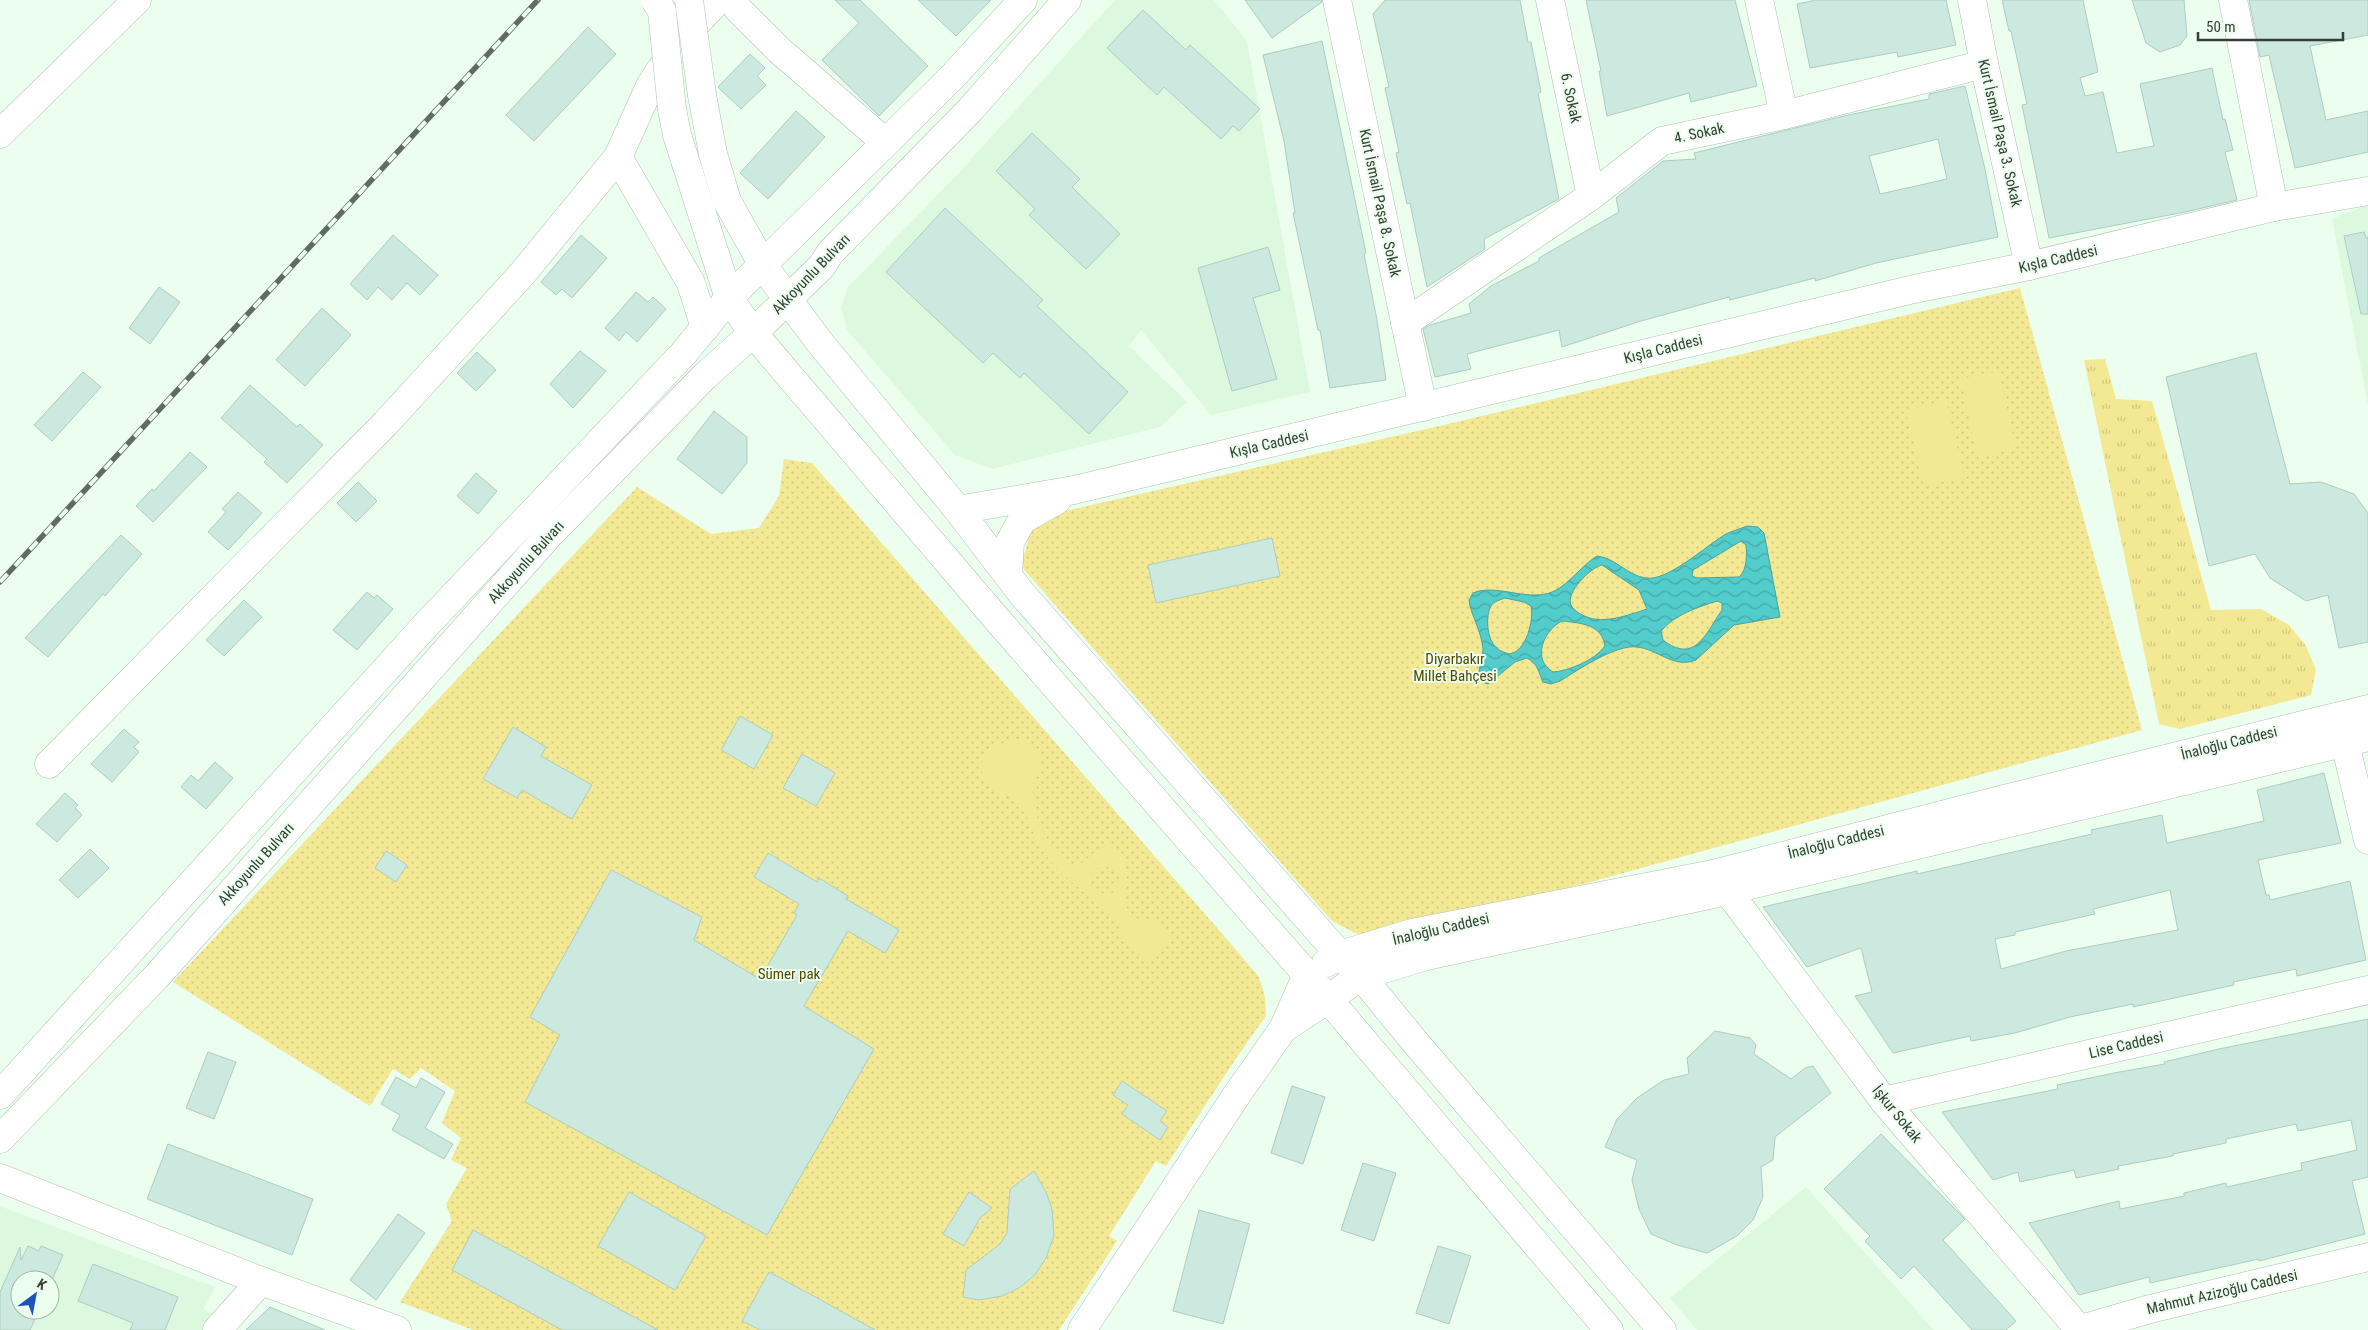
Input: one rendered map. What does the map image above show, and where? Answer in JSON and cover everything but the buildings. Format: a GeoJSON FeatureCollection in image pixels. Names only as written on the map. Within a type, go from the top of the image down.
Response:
{"type":"FeatureCollection","features":[{"type":"Feature","properties":{"kind":"main road"},"geometry":{"type":"LineString","coordinates":[[655,0],[662,12],[672,109],[677,135],[729,298],[753,333],[1002,625],[1328,999],[1609,1330]]}},
{"type":"Feature","properties":{"kind":"main road"},"geometry":{"type":"LineString","coordinates":[[688,0],[713,154],[727,201],[763,265],[788,300],[821,344],[958,510],[1022,594],[1340,955],[1361,976],[1415,1042],[1662,1330]]}},
{"type":"Feature","properties":{"kind":"main road"},"geometry":{"type":"LineString","coordinates":[[50,764],[385,424],[522,274],[618,157],[650,86],[678,43],[718,0]]}},
{"type":"Feature","properties":{"kind":"main road"},"geometry":{"type":"LineString","coordinates":[[734,0],[738,9],[779,50],[884,142]]}},
{"type":"Feature","properties":{"kind":"main road","name":"Akkoyunlu Bulvarı"},"geometry":{"type":"LineString","coordinates":[[0,1095],[426,626],[683,354],[729,298],[884,142],[954,75],[1023,0]]}},
{"type":"Feature","properties":{"kind":"main road","name":"Akkoyunlu Bulvarı"},"geometry":{"type":"LineString","coordinates":[[0,1138],[164,968],[549,535],[705,376],[753,333],[822,266],[830,253],[970,110],[1067,0]]}},
{"type":"Feature","properties":{"kind":"main road","name":"Kurt İsmail Paşa 8. Sokak"},"geometry":{"type":"LineString","coordinates":[[1338,0],[1423,407]]}},
{"type":"Feature","properties":{"kind":"main road","name":"6. Sokak"},"geometry":{"type":"LineString","coordinates":[[1550,0],[1591,196]]}},
{"type":"Feature","properties":{"kind":"main road"},"geometry":{"type":"LineString","coordinates":[[1759,0],[1784,115]]}},
{"type":"Feature","properties":{"kind":"main road","name":"Kurt İsmail Paşa 3. Sokak"},"geometry":{"type":"LineString","coordinates":[[1972,0],[1984,64],[2030,266]]}},
{"type":"Feature","properties":{"kind":"main road"},"geometry":{"type":"LineString","coordinates":[[2233,0],[2274,206]]}},
{"type":"Feature","properties":{"kind":"main road"},"geometry":{"type":"LineString","coordinates":[[0,134],[91,46],[134,1]]}},
{"type":"Feature","properties":{"kind":"main road"},"geometry":{"type":"LineString","coordinates":[[0,107],[91,46]]}},
{"type":"Feature","properties":{"kind":"main road","name":"4. Sokak"},"geometry":{"type":"LineString","coordinates":[[1405,323],[1591,196],[1662,141],[1784,115],[1984,64]]}},
{"type":"Feature","properties":{"kind":"main road"},"geometry":{"type":"LineString","coordinates":[[618,157],[691,283],[705,328]]}},
{"type":"Feature","properties":{"kind":"main road","name":"Kışla Caddesi"},"geometry":{"type":"LineString","coordinates":[[958,510],[1074,490],[1914,289],[2030,266],[2274,206],[2368,191]]}},
{"type":"Feature","properties":{"kind":"main road"},"geometry":{"type":"LineString","coordinates":[[1008,575],[1010,542],[1022,520],[1074,490]]}},
{"type":"Feature","properties":{"kind":"main road","name":"İnaloğlu Caddesi"},"geometry":{"type":"LineString","coordinates":[[1307,975],[1340,955],[1412,933],[1713,874],[2000,800],[2368,709]]}},
{"type":"Feature","properties":{"kind":"main road"},"geometry":{"type":"LineString","coordinates":[[2357,740],[2368,840]]}},
{"type":"Feature","properties":{"kind":"main road","name":"İnaloğlu Caddesi"},"geometry":{"type":"LineString","coordinates":[[1284,1029],[1361,976],[1426,956],[1727,890],[2357,740]]}},
{"type":"Feature","properties":{"kind":"main road","name":"İşkur Sokak"},"geometry":{"type":"LineString","coordinates":[[1727,890],[1884,1101],[2078,1329]]}},
{"type":"Feature","properties":{"kind":"main road"},"geometry":{"type":"LineString","coordinates":[[1082,1330],[1238,1093],[1284,1029],[1307,975]]}},
{"type":"Feature","properties":{"kind":"main road","name":"Lise Caddesi"},"geometry":{"type":"LineString","coordinates":[[1884,1101],[2368,990]]}},
{"type":"Feature","properties":{"kind":"main road"},"geometry":{"type":"LineString","coordinates":[[0,1178],[261,1281],[397,1330]]}},
{"type":"Feature","properties":{"kind":"main road","name":"Mahmut Azizoğlu Caddesi"},"geometry":{"type":"LineString","coordinates":[[2078,1329],[2150,1309],[2368,1257]]}},
{"type":"Feature","properties":{"kind":"main road"},"geometry":{"type":"LineString","coordinates":[[218,1330],[261,1281]]}},
{"type":"Feature","properties":{"kind":"shaded area"},"geometry":{"type":"Polygon","coordinates":[[[1115,0],[1214,0],[1247,41],[1310,392],[1211,415],[1141,330],[1129,346],[1187,402],[1160,427],[992,469],[955,455],[847,330],[841,307],[848,287],[954,178],[1115,0]]]}},
{"type":"Feature","properties":{"kind":"shaded area"},"geometry":{"type":"Polygon","coordinates":[[[2368,204],[2368,405],[2332,219],[2368,204]]]}},
{"type":"Feature","properties":{"kind":"shaded area"},"geometry":{"type":"Polygon","coordinates":[[[1806,1187],[1934,1330],[1697,1330],[1670,1298],[1806,1187]]]}},
{"type":"Feature","properties":{"kind":"shaded area"},"geometry":{"type":"Polygon","coordinates":[[[0,1206],[215,1287],[204,1309],[216,1318],[203,1330],[0,1330],[0,1206]]]}},
{"type":"Feature","properties":{"kind":"green space","name":"Diyarbakır Millet Bahçesi"},"geometry":{"type":"Polygon","coordinates":[[[2020,288],[2142,730],[1587,883],[1361,936],[1332,921],[1021,566],[1031,530],[1052,514],[1448,424],[2020,288]]]}},
{"type":"Feature","properties":{"kind":"green space"},"geometry":{"type":"Polygon","coordinates":[[[2105,359],[2116,399],[2152,401],[2211,610],[2261,609],[2289,625],[2306,646],[2316,670],[2311,695],[2180,729],[2159,724],[2084,360],[2105,359]]]}},
{"type":"Feature","properties":{"kind":"green space"},"geometry":{"type":"Polygon","coordinates":[[[1999,371],[2016,449],[1977,457],[1961,379],[1999,371]]]}},
{"type":"Feature","properties":{"kind":"green space"},"geometry":{"type":"Polygon","coordinates":[[[1946,400],[1964,477],[1924,486],[1906,410],[1946,400]]]}},
{"type":"Feature","properties":{"kind":"green space","name":"Sümer pak"},"geometry":{"type":"Polygon","coordinates":[[[784,459],[812,463],[1225,937],[1259,977],[1265,997],[1266,1016],[1166,1166],[1156,1161],[1109,1236],[1117,1241],[1059,1330],[473,1330],[400,1302],[452,1221],[446,1204],[467,1168],[451,1160],[461,1138],[442,1123],[455,1091],[421,1068],[410,1079],[393,1069],[370,1106],[173,982],[637,487],[711,534],[759,528],[779,496],[784,459]]]}},
{"type":"Feature","properties":{"kind":"green space"},"geometry":{"type":"Polygon","coordinates":[[[1020,739],[1040,751],[1041,764],[1033,784],[1034,807],[1042,831],[1056,852],[1073,867],[1078,866],[1103,846],[1111,845],[1118,850],[1126,866],[1125,899],[1129,913],[1138,919],[1160,923],[1171,935],[1168,944],[1155,958],[1145,958],[1134,951],[1129,946],[1110,913],[1052,863],[1038,843],[1024,808],[1015,796],[995,793],[985,781],[980,766],[988,754],[996,746],[1020,739]],[[1100,866],[1090,876],[1091,885],[1097,893],[1111,894],[1117,888],[1119,878],[1114,868],[1100,866]]]}},
{"type":"Feature","properties":{"kind":"water"},"geometry":{"type":"Polygon","coordinates":[[[1747,526],[1758,527],[1764,533],[1780,617],[1734,625],[1696,660],[1688,662],[1673,660],[1637,647],[1628,647],[1608,654],[1560,681],[1551,684],[1543,682],[1536,665],[1527,658],[1515,662],[1488,684],[1479,681],[1483,649],[1480,633],[1470,606],[1469,600],[1473,593],[1490,590],[1536,595],[1552,592],[1566,583],[1597,556],[1604,557],[1640,577],[1655,578],[1676,569],[1726,534],[1747,526]],[[1741,541],[1693,570],[1692,576],[1697,578],[1739,577],[1745,567],[1746,545],[1741,541]],[[1602,565],[1586,575],[1575,588],[1570,600],[1575,610],[1588,617],[1601,620],[1621,617],[1647,609],[1639,590],[1602,565]],[[1505,598],[1495,602],[1489,610],[1488,616],[1489,634],[1493,644],[1500,651],[1510,654],[1516,652],[1528,634],[1532,612],[1531,606],[1524,602],[1505,598]],[[1717,601],[1687,612],[1666,625],[1661,631],[1663,640],[1674,647],[1692,648],[1698,643],[1705,636],[1722,610],[1722,603],[1717,601]],[[1562,621],[1550,631],[1542,645],[1541,653],[1546,666],[1553,672],[1581,664],[1595,656],[1605,646],[1600,633],[1583,624],[1562,621]]]}},
{"type":"Feature","properties":{"kind":"railway"},"geometry":{"type":"LineString","coordinates":[[0,582],[538,0]]}}]}
